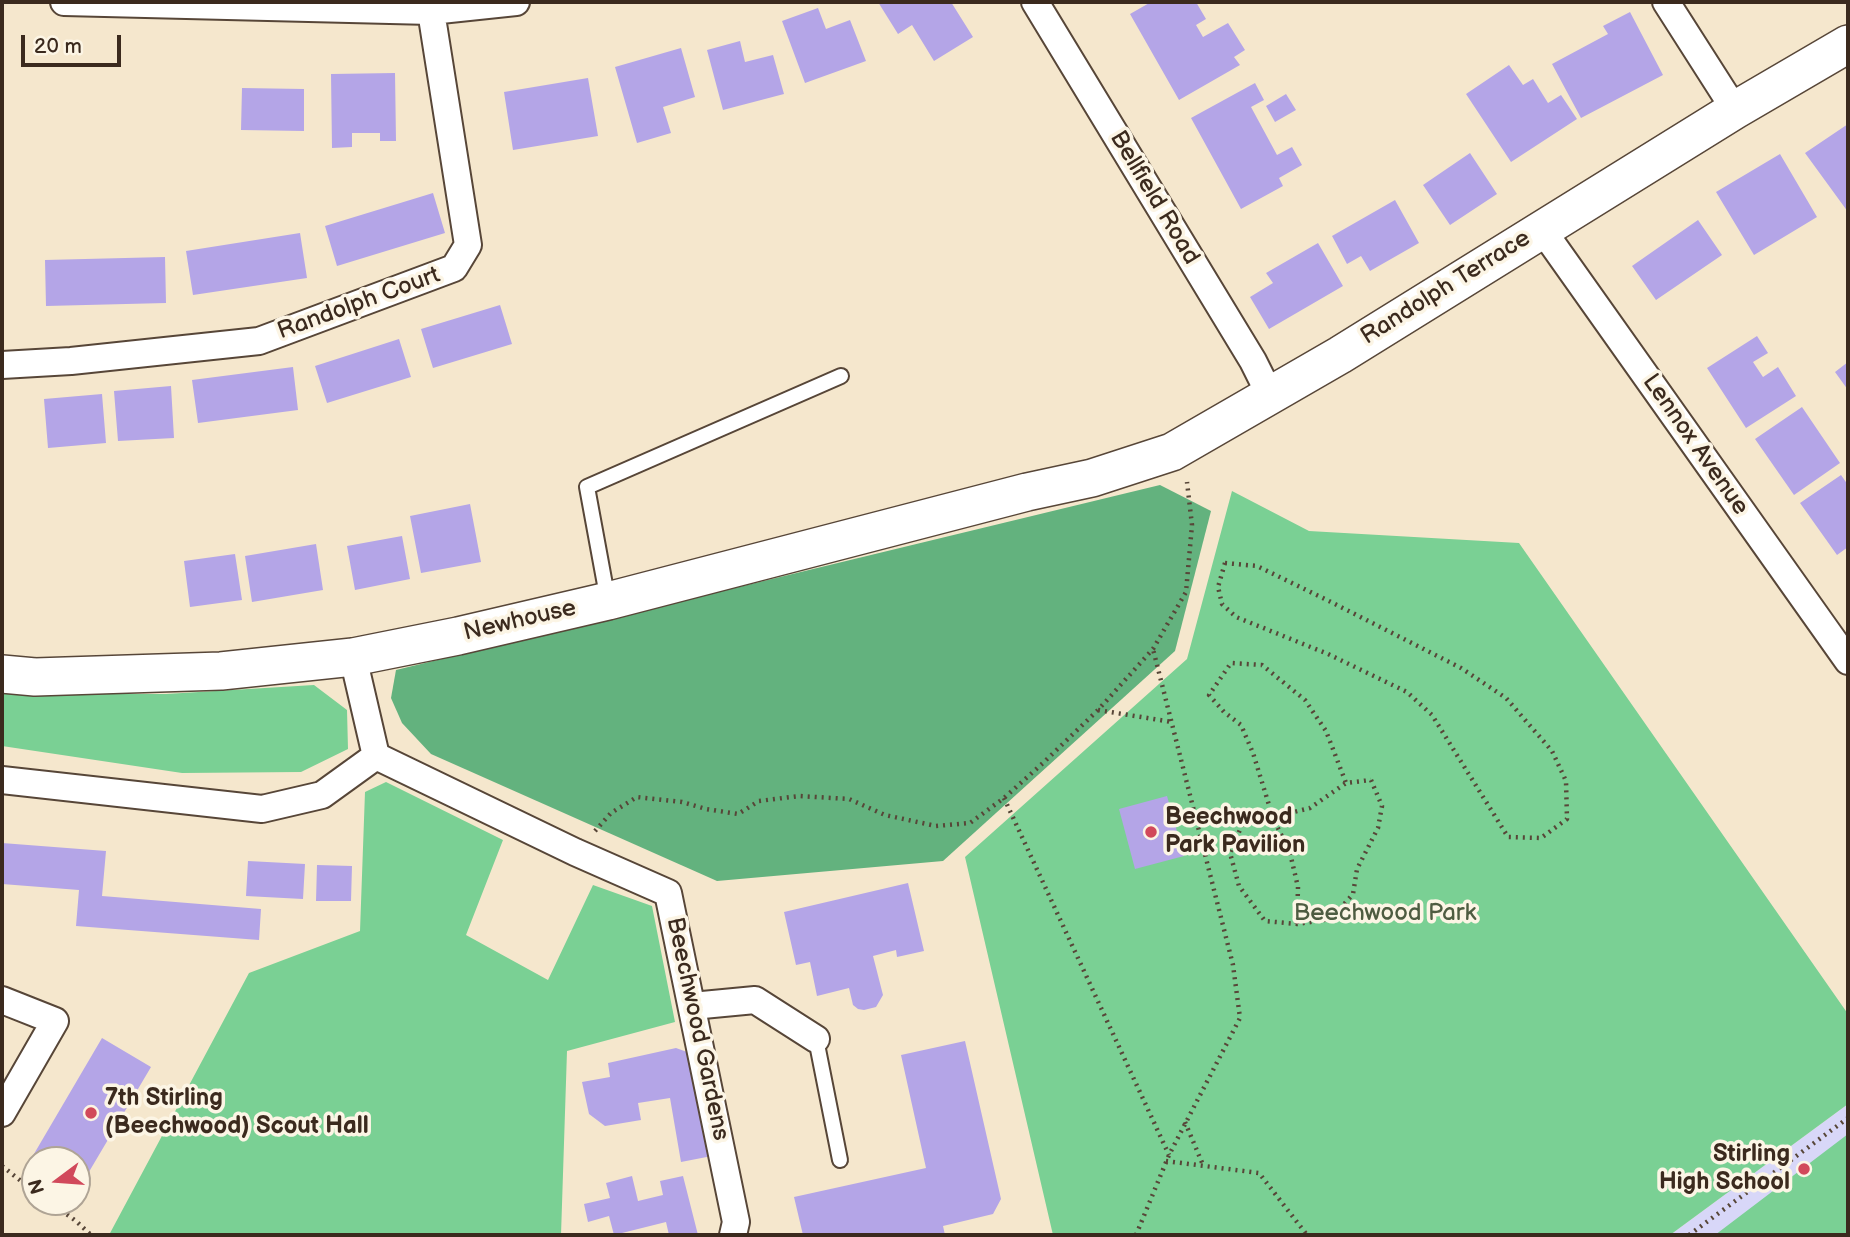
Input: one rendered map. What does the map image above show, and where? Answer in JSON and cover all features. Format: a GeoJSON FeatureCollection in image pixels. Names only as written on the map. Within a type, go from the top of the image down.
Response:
{"type":"FeatureCollection","features":[{"type":"Feature","properties":{"kind":"main road","name":"Randolph Terrace"},"geometry":{"type":"LineString","coordinates":[[1027,492],[1092,478],[1172,452],[1340,355],[1541,228],[1848,44]]}},
{"type":"Feature","properties":{"kind":"main road","name":"Newhouse"},"geometry":{"type":"LineString","coordinates":[[2,674],[36,677],[221,671],[353,656],[458,636],[608,601],[1027,492]]}},
{"type":"Feature","properties":{"kind":"street"},"geometry":{"type":"LineString","coordinates":[[64,2],[431,11],[516,2]]}},
{"type":"Feature","properties":{"kind":"street","name":"Bellfield Road"},"geometry":{"type":"LineString","coordinates":[[1035,2],[1253,361],[1270,395]]}},
{"type":"Feature","properties":{"kind":"street"},"geometry":{"type":"LineString","coordinates":[[1666,2],[1735,110]]}},
{"type":"Feature","properties":{"kind":"street","name":"Randolph Court"},"geometry":{"type":"LineString","coordinates":[[2,365],[71,361],[259,341],[454,268],[468,245],[431,11]]}},
{"type":"Feature","properties":{"kind":"street","name":"Lennox Avenue"},"geometry":{"type":"LineString","coordinates":[[1541,228],[1848,661]]}},
{"type":"Feature","properties":{"kind":"street"},"geometry":{"type":"LineString","coordinates":[[2,780],[262,808],[322,795],[376,756],[353,656]]}},
{"type":"Feature","properties":{"kind":"street","name":"Beechwood Gardens"},"geometry":{"type":"LineString","coordinates":[[376,756],[575,852],[668,893],[736,1222],[733,1235]]}},
{"type":"Feature","properties":{"kind":"street"},"geometry":{"type":"LineString","coordinates":[[2,1000],[55,1021],[2,1113]]}},
{"type":"Feature","properties":{"kind":"street"},"geometry":{"type":"LineString","coordinates":[[692,1006],[755,1000],[816,1039]]}},
{"type":"Feature","properties":{"kind":"lane"},"geometry":{"type":"LineString","coordinates":[[608,601],[587,487],[841,376]]}},
{"type":"Feature","properties":{"kind":"lane"},"geometry":{"type":"LineString","coordinates":[[816,1039],[840,1160]]}},
{"type":"Feature","properties":{"kind":"path"},"geometry":{"type":"LineString","coordinates":[[575,852],[611,813],[637,797],[682,802],[738,814],[759,801],[799,796],[849,799],[885,815],[936,827],[970,823],[1004,798],[1098,710],[1153,649],[1186,592],[1192,525],[1186,477],[1172,452]]}},
{"type":"Feature","properties":{"kind":"path"},"geometry":{"type":"LineString","coordinates":[[1225,563],[1257,566],[1461,668],[1506,698],[1552,751],[1566,781],[1567,819],[1541,838],[1508,837],[1432,715],[1407,692],[1310,645],[1236,617],[1222,604],[1218,587],[1225,563]]}},
{"type":"Feature","properties":{"kind":"path"},"geometry":{"type":"LineString","coordinates":[[1136,1235],[1168,1155],[1240,1018],[1233,965],[1153,649]]}},
{"type":"Feature","properties":{"kind":"path"},"geometry":{"type":"LineString","coordinates":[[1297,924],[1298,887],[1290,853],[1273,818],[1241,725],[1224,712],[1209,695],[1230,663],[1262,665],[1305,701],[1326,731],[1346,783]]}},
{"type":"Feature","properties":{"kind":"path"},"geometry":{"type":"LineString","coordinates":[[1098,710],[1172,722]]}},
{"type":"Feature","properties":{"kind":"path"},"geometry":{"type":"LineString","coordinates":[[1371,780],[1382,806],[1378,828],[1357,869],[1353,894],[1331,919],[1297,924],[1265,921],[1239,886],[1230,853],[1242,825],[1310,808],[1346,783],[1371,780]]}},
{"type":"Feature","properties":{"kind":"path"},"geometry":{"type":"LineString","coordinates":[[1004,798],[1168,1155]]}},
{"type":"Feature","properties":{"kind":"path"},"geometry":{"type":"LineString","coordinates":[[1689,1235],[1848,1118]]}},
{"type":"Feature","properties":{"kind":"path"},"geometry":{"type":"LineString","coordinates":[[1185,1122],[1203,1166]]}},
{"type":"Feature","properties":{"kind":"path"},"geometry":{"type":"LineString","coordinates":[[1166,1161],[1259,1173],[1307,1235]]}},
{"type":"Feature","properties":{"kind":"path"},"geometry":{"type":"LineString","coordinates":[[2,1166],[21,1181]]}},
{"type":"Feature","properties":{"kind":"path"},"geometry":{"type":"LineString","coordinates":[[70,1216],[91,1235]]}},
{"type":"Feature","properties":{"kind":"shaded area","name":"Stirling High School"},"geometry":{"type":"Polygon","coordinates":[[[1848,1104],[1848,1235],[1670,1235],[1848,1104]]]}},
{"type":"Feature","properties":{"kind":"green space"},"geometry":{"type":"Polygon","coordinates":[[[1160,485],[1211,511],[1175,651],[943,861],[717,881],[431,754],[402,723],[391,698],[396,670],[1160,485]]]}},
{"type":"Feature","properties":{"kind":"green space","name":"Beechwood Park"},"geometry":{"type":"Polygon","coordinates":[[[1232,491],[1309,531],[1519,543],[1848,1014],[1848,1104],[1670,1235],[1053,1235],[965,857],[1187,659],[1232,491]]]}},
{"type":"Feature","properties":{"kind":"green space"},"geometry":{"type":"Polygon","coordinates":[[[314,685],[347,710],[348,749],[301,772],[182,773],[2,746],[2,694],[166,694],[314,685]]]}},
{"type":"Feature","properties":{"kind":"green space"},"geometry":{"type":"Polygon","coordinates":[[[386,782],[503,840],[466,935],[548,980],[593,885],[652,906],[675,1022],[567,1051],[561,1235],[109,1235],[249,973],[360,931],[365,792],[386,782]]]}},
{"type":"Feature","properties":{"kind":"green space"},"geometry":{"type":"Polygon","coordinates":[[[1848,1134],[1848,1235],[1715,1235],[1848,1134]]]}},
{"type":"Feature","properties":{"kind":"building"},"geometry":{"type":"Polygon","coordinates":[[[878,2],[951,2],[973,37],[934,61],[912,25],[898,34],[878,2]]]}},
{"type":"Feature","properties":{"kind":"building"},"geometry":{"type":"Polygon","coordinates":[[[1151,2],[1196,2],[1206,19],[1196,25],[1203,37],[1228,23],[1245,50],[1234,57],[1240,65],[1179,100],[1130,14],[1151,2]]]}},
{"type":"Feature","properties":{"kind":"building"},"geometry":{"type":"Polygon","coordinates":[[[818,8],[826,29],[850,20],[866,61],[805,83],[782,21],[818,8]]]}},
{"type":"Feature","properties":{"kind":"building"},"geometry":{"type":"Polygon","coordinates":[[[1630,12],[1663,75],[1581,118],[1552,64],[1608,34],[1603,26],[1630,12]]]}},
{"type":"Feature","properties":{"kind":"building"},"geometry":{"type":"Polygon","coordinates":[[[740,41],[745,62],[773,55],[784,94],[723,110],[707,50],[740,41]]]}},
{"type":"Feature","properties":{"kind":"building"},"geometry":{"type":"Polygon","coordinates":[[[681,48],[695,97],[663,107],[671,133],[637,143],[615,67],[681,48]]]}},
{"type":"Feature","properties":{"kind":"building"},"geometry":{"type":"Polygon","coordinates":[[[1509,65],[1523,85],[1533,79],[1548,103],[1561,95],[1577,119],[1511,162],[1466,94],[1509,65]]]}},
{"type":"Feature","properties":{"kind":"building"},"geometry":{"type":"Polygon","coordinates":[[[395,73],[396,141],[380,141],[380,133],[352,133],[352,147],[332,148],[331,74],[395,73]]]}},
{"type":"Feature","properties":{"kind":"building"},"geometry":{"type":"Polygon","coordinates":[[[588,78],[598,136],[513,150],[504,92],[588,78]]]}},
{"type":"Feature","properties":{"kind":"building"},"geometry":{"type":"Polygon","coordinates":[[[1255,83],[1264,100],[1251,107],[1277,155],[1292,147],[1302,165],[1279,178],[1283,186],[1241,209],[1191,118],[1255,83]]]}},
{"type":"Feature","properties":{"kind":"building"},"geometry":{"type":"Polygon","coordinates":[[[242,88],[304,89],[304,131],[241,130],[242,88]]]}},
{"type":"Feature","properties":{"kind":"building"},"geometry":{"type":"Polygon","coordinates":[[[1286,94],[1296,110],[1275,122],[1266,106],[1286,94]]]}},
{"type":"Feature","properties":{"kind":"building"},"geometry":{"type":"Polygon","coordinates":[[[1848,124],[1848,212],[1805,153],[1848,124]]]}},
{"type":"Feature","properties":{"kind":"building"},"geometry":{"type":"Polygon","coordinates":[[[1470,153],[1497,194],[1450,225],[1423,185],[1470,153]]]}},
{"type":"Feature","properties":{"kind":"building"},"geometry":{"type":"Polygon","coordinates":[[[1780,154],[1817,217],[1754,255],[1716,192],[1780,154]]]}},
{"type":"Feature","properties":{"kind":"building"},"geometry":{"type":"Polygon","coordinates":[[[433,193],[445,233],[337,266],[325,226],[433,193]]]}},
{"type":"Feature","properties":{"kind":"building"},"geometry":{"type":"Polygon","coordinates":[[[1395,200],[1419,243],[1370,271],[1361,256],[1347,264],[1332,236],[1395,200]]]}},
{"type":"Feature","properties":{"kind":"building"},"geometry":{"type":"Polygon","coordinates":[[[1698,220],[1722,255],[1656,300],[1632,266],[1698,220]]]}},
{"type":"Feature","properties":{"kind":"building"},"geometry":{"type":"Polygon","coordinates":[[[300,233],[307,278],[193,295],[186,251],[300,233]]]}},
{"type":"Feature","properties":{"kind":"building"},"geometry":{"type":"Polygon","coordinates":[[[1318,243],[1343,286],[1269,329],[1250,297],[1273,283],[1266,273],[1318,243]]]}},
{"type":"Feature","properties":{"kind":"building"},"geometry":{"type":"Polygon","coordinates":[[[165,257],[166,303],[46,306],[45,260],[165,257]]]}},
{"type":"Feature","properties":{"kind":"building"},"geometry":{"type":"Polygon","coordinates":[[[500,305],[512,344],[433,368],[421,329],[500,305]]]}},
{"type":"Feature","properties":{"kind":"building"},"geometry":{"type":"Polygon","coordinates":[[[1757,336],[1768,353],[1753,362],[1763,377],[1778,367],[1796,396],[1746,428],[1707,368],[1757,336]]]}},
{"type":"Feature","properties":{"kind":"building"},"geometry":{"type":"Polygon","coordinates":[[[399,339],[411,377],[327,403],[315,366],[399,339]]]}},
{"type":"Feature","properties":{"kind":"building"},"geometry":{"type":"Polygon","coordinates":[[[1848,362],[1848,390],[1835,372],[1848,362]]]}},
{"type":"Feature","properties":{"kind":"building"},"geometry":{"type":"Polygon","coordinates":[[[293,367],[298,410],[198,423],[192,380],[293,367]]]}},
{"type":"Feature","properties":{"kind":"building"},"geometry":{"type":"Polygon","coordinates":[[[171,386],[174,438],[118,441],[114,391],[171,386]]]}},
{"type":"Feature","properties":{"kind":"building"},"geometry":{"type":"Polygon","coordinates":[[[102,394],[106,443],[48,448],[44,399],[102,394]]]}},
{"type":"Feature","properties":{"kind":"building"},"geometry":{"type":"Polygon","coordinates":[[[1802,407],[1840,463],[1794,495],[1755,439],[1802,407]]]}},
{"type":"Feature","properties":{"kind":"building"},"geometry":{"type":"Polygon","coordinates":[[[1841,475],[1848,485],[1848,547],[1837,555],[1800,503],[1841,475]]]}},
{"type":"Feature","properties":{"kind":"building"},"geometry":{"type":"Polygon","coordinates":[[[470,504],[481,562],[421,573],[410,516],[470,504]]]}},
{"type":"Feature","properties":{"kind":"building"},"geometry":{"type":"Polygon","coordinates":[[[402,536],[410,579],[355,590],[347,546],[402,536]]]}},
{"type":"Feature","properties":{"kind":"building"},"geometry":{"type":"Polygon","coordinates":[[[316,544],[323,590],[252,602],[245,556],[316,544]]]}},
{"type":"Feature","properties":{"kind":"building"},"geometry":{"type":"Polygon","coordinates":[[[235,554],[242,600],[190,607],[184,561],[235,554]]]}},
{"type":"Feature","properties":{"kind":"building","name":"Beechwood Park Pavilion"},"geometry":{"type":"Polygon","coordinates":[[[1167,796],[1184,856],[1135,869],[1119,809],[1167,796]]]}},
{"type":"Feature","properties":{"kind":"building"},"geometry":{"type":"Polygon","coordinates":[[[2,843],[106,851],[102,896],[261,909],[259,940],[76,926],[79,890],[2,884],[2,843]]]}},
{"type":"Feature","properties":{"kind":"building"},"geometry":{"type":"Polygon","coordinates":[[[248,861],[305,864],[303,899],[246,896],[248,861]]]}},
{"type":"Feature","properties":{"kind":"building"},"geometry":{"type":"Polygon","coordinates":[[[317,865],[352,866],[351,901],[316,901],[317,865]]]}},
{"type":"Feature","properties":{"kind":"building"},"geometry":{"type":"Polygon","coordinates":[[[908,883],[924,951],[897,957],[896,950],[873,956],[883,995],[876,1007],[858,1009],[853,1005],[849,988],[817,996],[810,962],[796,965],[784,912],[908,883]]]}},
{"type":"Feature","properties":{"kind":"building","name":"7th Stirling (Beechwood) Scout Hall"},"geometry":{"type":"Polygon","coordinates":[[[102,1038],[151,1067],[91,1168],[91,1146],[39,1146],[102,1038]]]}},
{"type":"Feature","properties":{"kind":"building"},"geometry":{"type":"Polygon","coordinates":[[[965,1041],[1001,1199],[993,1214],[943,1226],[945,1235],[803,1235],[794,1197],[926,1168],[901,1055],[965,1041]]]}},
{"type":"Feature","properties":{"kind":"building"},"geometry":{"type":"Polygon","coordinates":[[[676,1048],[698,1056],[717,1155],[681,1162],[670,1098],[638,1103],[641,1120],[605,1126],[589,1114],[582,1082],[610,1077],[608,1063],[676,1048]]]}},
{"type":"Feature","properties":{"kind":"building"},"geometry":{"type":"Polygon","coordinates":[[[632,1176],[638,1201],[663,1195],[660,1181],[683,1176],[698,1235],[669,1235],[666,1222],[614,1235],[609,1216],[588,1222],[584,1204],[610,1198],[606,1183],[632,1176]]]}},
{"type":"Feature","properties":{"kind":"place","name":"Beechwood Park Pavilion"},"geometry":{"type":"Point","coordinates":[1151,832]}},
{"type":"Feature","properties":{"kind":"place","name":"7th Stirling (Beechwood) Scout Hall"},"geometry":{"type":"Point","coordinates":[91,1113]}},
{"type":"Feature","properties":{"kind":"place","name":"Stirling High School"},"geometry":{"type":"Point","coordinates":[1804,1169]}}]}
